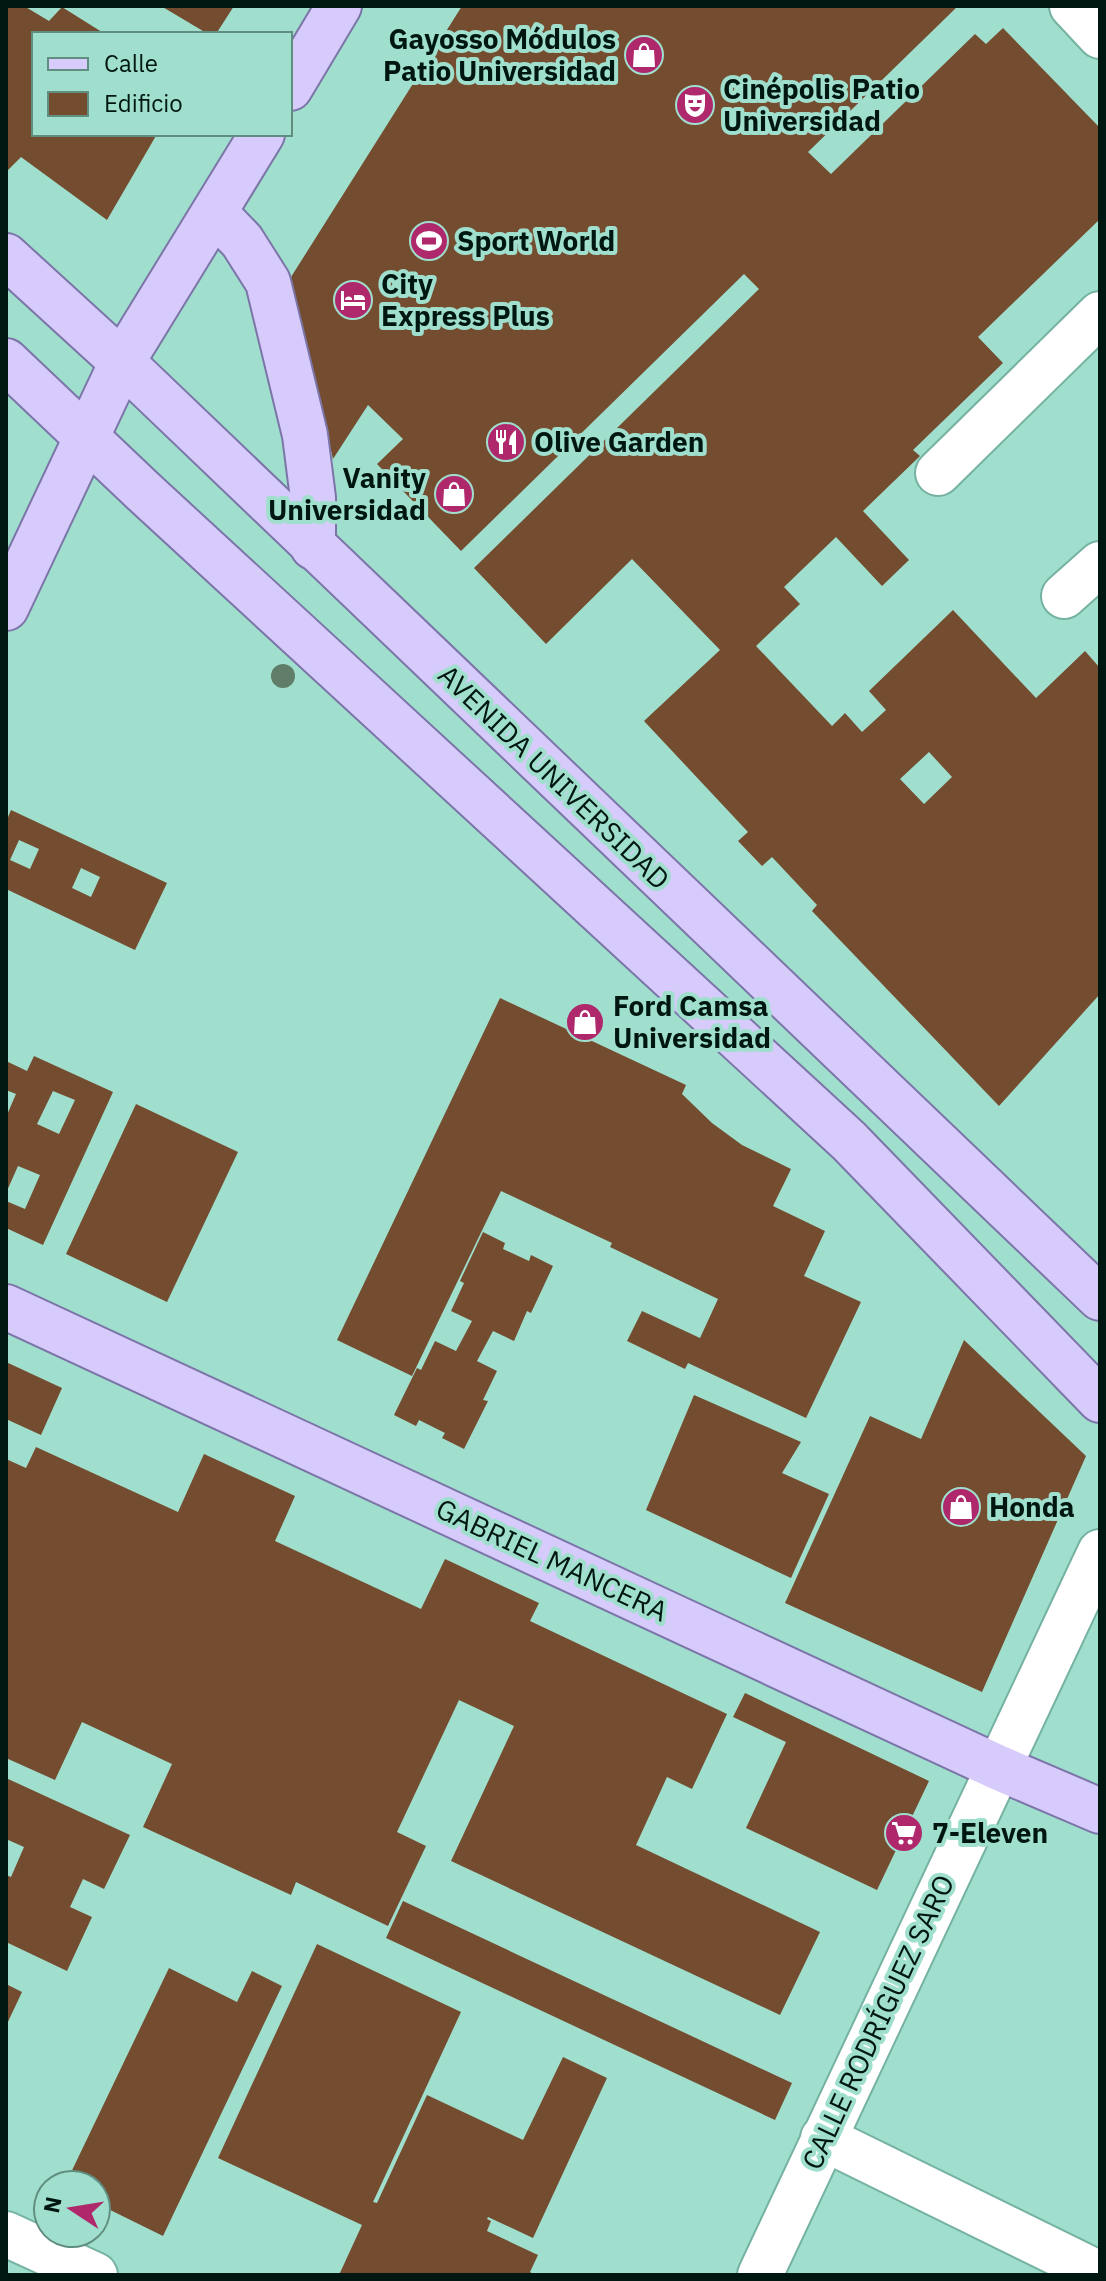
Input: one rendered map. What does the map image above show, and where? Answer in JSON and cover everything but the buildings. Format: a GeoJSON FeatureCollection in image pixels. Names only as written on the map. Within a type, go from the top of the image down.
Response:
{"type":"FeatureCollection","features":[{"type":"Feature","properties":{"kind":"main road"},"geometry":{"type":"LineString","coordinates":[[292,85],[339,6]]}},
{"type":"Feature","properties":{"kind":"main road"},"geometry":{"type":"LineString","coordinates":[[6,608],[122,362],[261,136]]}},
{"type":"Feature","properties":{"kind":"main road"},"geometry":{"type":"LineString","coordinates":[[215,213],[242,241],[268,282],[305,435],[313,498],[313,547]]}},
{"type":"Feature","properties":{"kind":"main road","name":"AVENIDA UNIVERSIDAD"},"geometry":{"type":"LineString","coordinates":[[6,256],[122,362],[1100,1298]]}},
{"type":"Feature","properties":{"kind":"main road"},"geometry":{"type":"LineString","coordinates":[[6,361],[144,492],[849,1141],[1100,1400]]}},
{"type":"Feature","properties":{"kind":"main road","name":"GABRIEL MANCERA"},"geometry":{"type":"LineString","coordinates":[[6,1307],[997,1767],[1100,1811]]}},
{"type":"Feature","properties":{"kind":"street"},"geometry":{"type":"LineString","coordinates":[[1072,6],[1100,36]]}},
{"type":"Feature","properties":{"kind":"street"},"geometry":{"type":"LineString","coordinates":[[938,473],[1100,314]]}},
{"type":"Feature","properties":{"kind":"street"},"geometry":{"type":"LineString","coordinates":[[1064,596],[1100,564]]}},
{"type":"Feature","properties":{"kind":"street","name":"CALLE RODRÍGUEZ SARO"},"geometry":{"type":"LineString","coordinates":[[760,2275],[1100,1552]]}},
{"type":"Feature","properties":{"kind":"street"},"geometry":{"type":"LineString","coordinates":[[823,2138],[1100,2274]]}},
{"type":"Feature","properties":{"kind":"street"},"geometry":{"type":"LineString","coordinates":[[6,2234],[95,2275]]}},
{"type":"Feature","properties":{"kind":"place","name":"Gayosso Módulos Patio Universidad"},"geometry":{"type":"Point","coordinates":[644,55]}},
{"type":"Feature","properties":{"kind":"place","name":"Cinépolis Patio Universidad"},"geometry":{"type":"Point","coordinates":[695,105]}},
{"type":"Feature","properties":{"kind":"place","name":"Sport World"},"geometry":{"type":"Point","coordinates":[429,241]}},
{"type":"Feature","properties":{"kind":"place","name":"City Express Plus"},"geometry":{"type":"Point","coordinates":[353,300]}},
{"type":"Feature","properties":{"kind":"place","name":"Olive Garden"},"geometry":{"type":"Point","coordinates":[506,442]}},
{"type":"Feature","properties":{"kind":"place","name":"Vanity Universidad"},"geometry":{"type":"Point","coordinates":[454,494]}},
{"type":"Feature","properties":{"kind":"place","name":"Ford Camsa Universidad"},"geometry":{"type":"Point","coordinates":[585,1022]}},
{"type":"Feature","properties":{"kind":"place","name":"Honda"},"geometry":{"type":"Point","coordinates":[961,1507]}},
{"type":"Feature","properties":{"kind":"place","name":"7-Eleven"},"geometry":{"type":"Point","coordinates":[904,1833]}}]}
